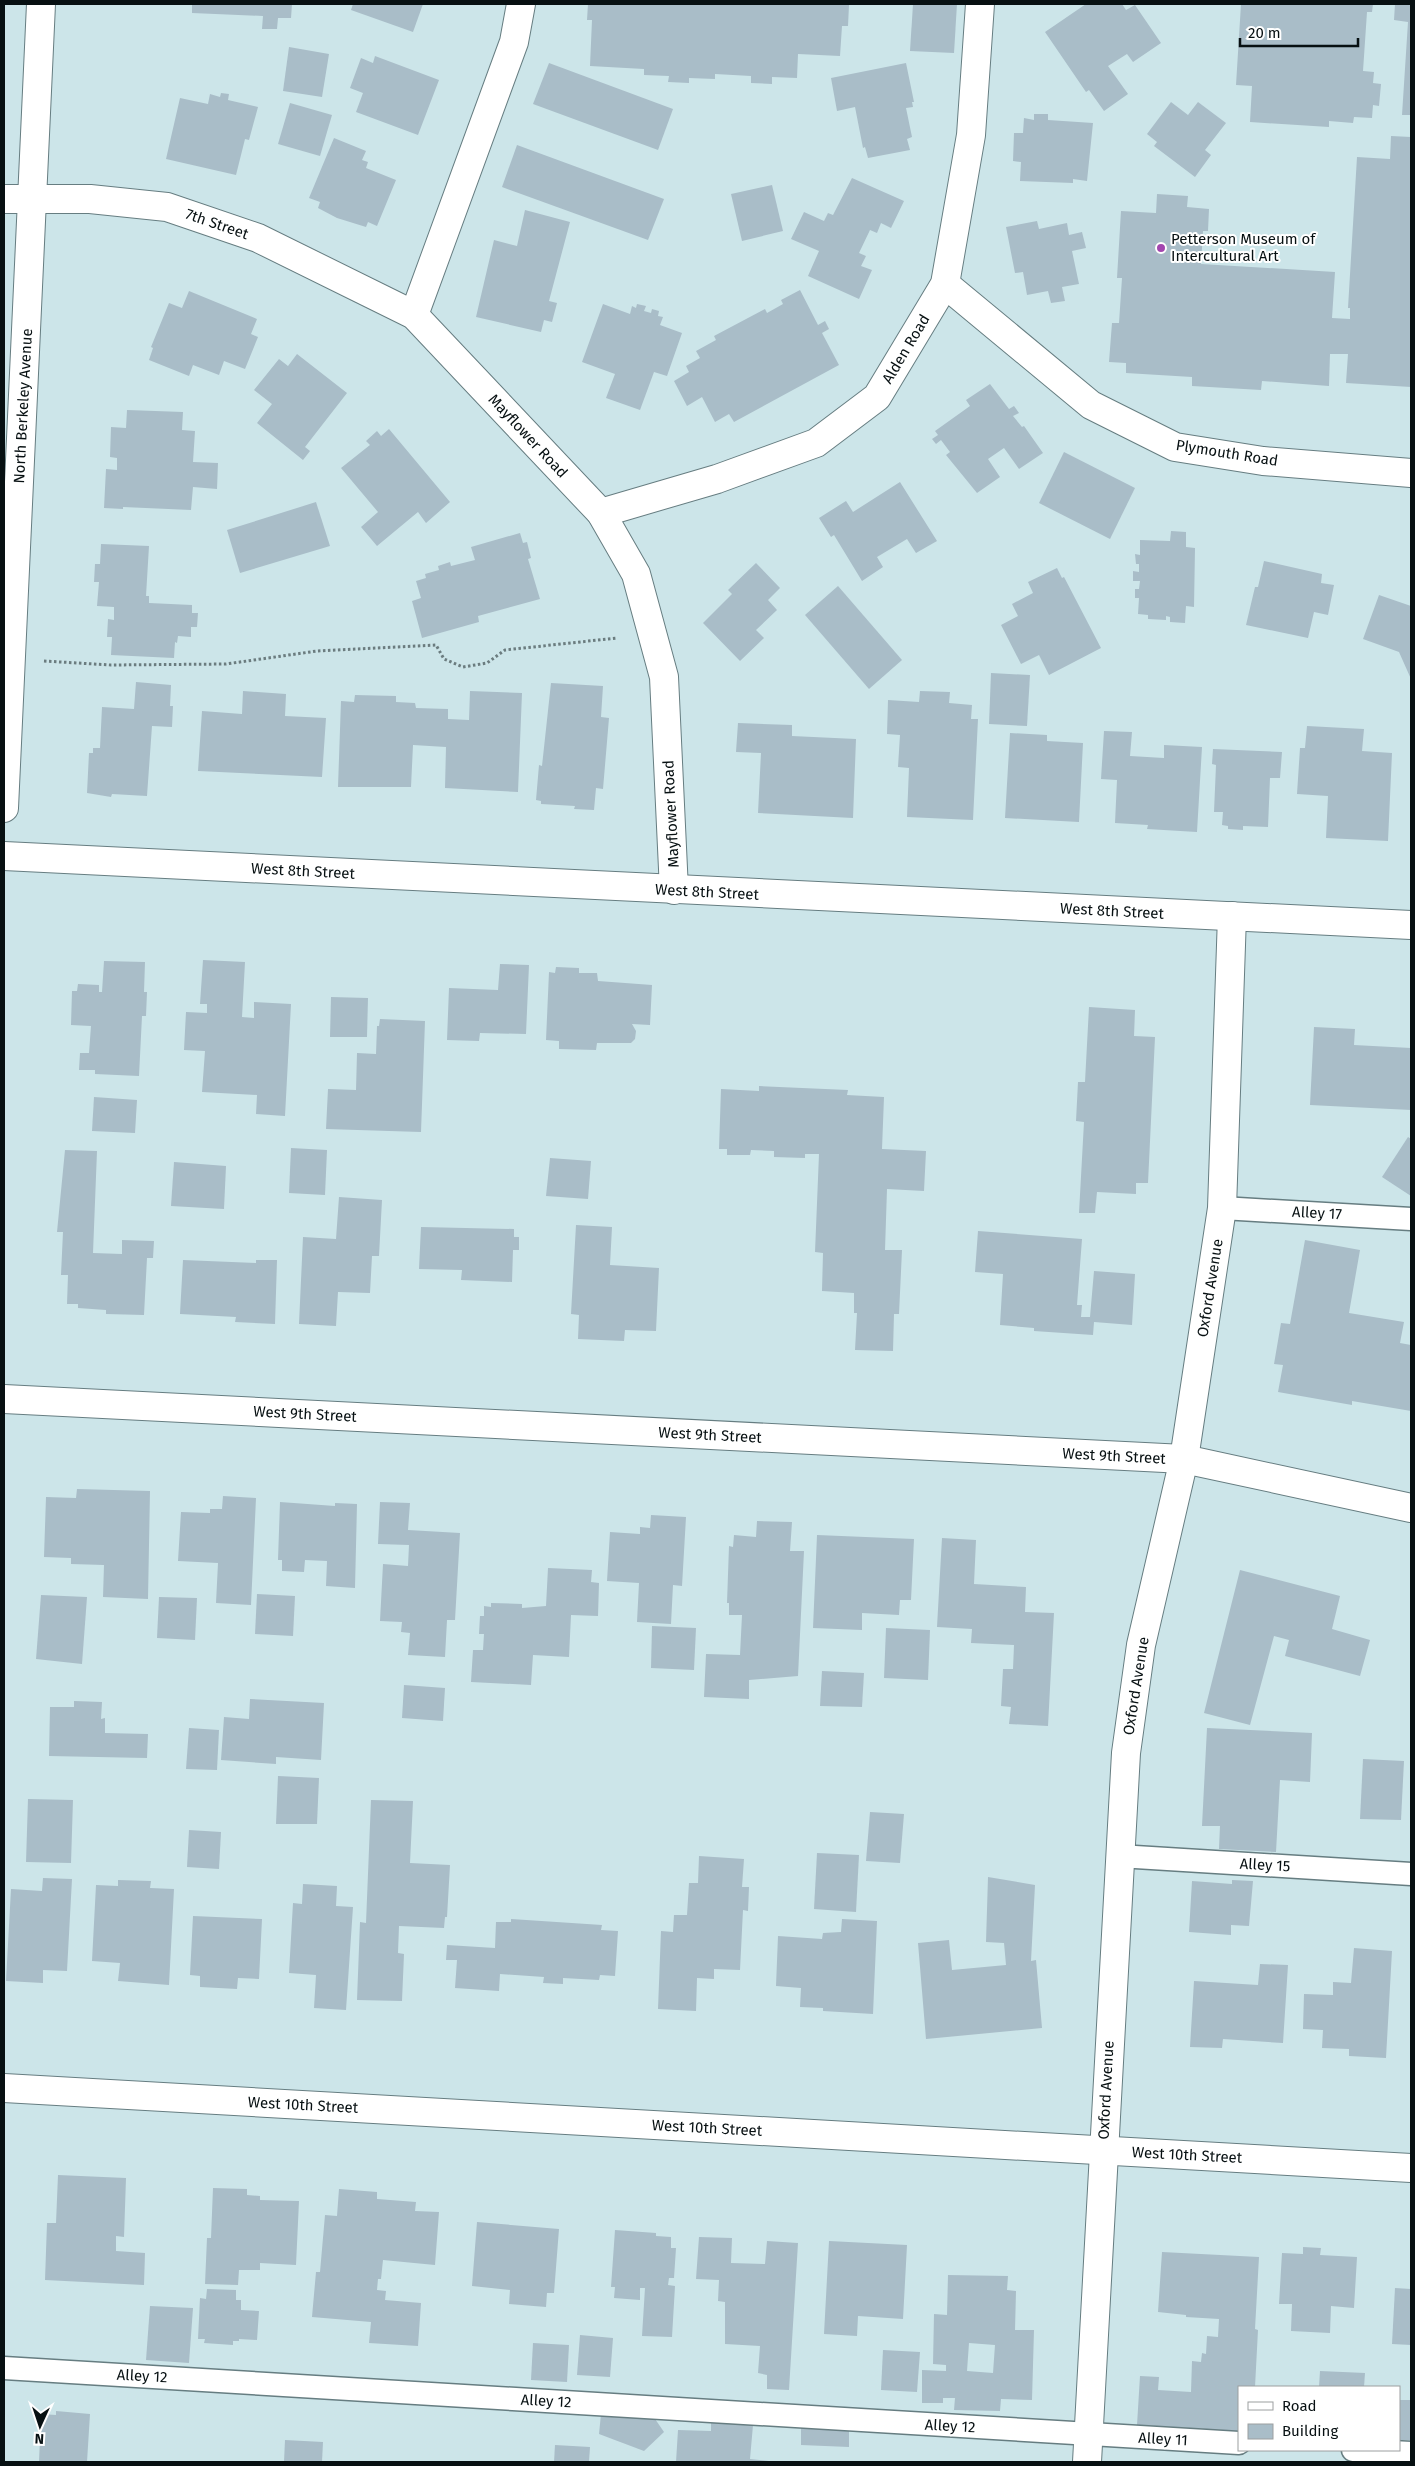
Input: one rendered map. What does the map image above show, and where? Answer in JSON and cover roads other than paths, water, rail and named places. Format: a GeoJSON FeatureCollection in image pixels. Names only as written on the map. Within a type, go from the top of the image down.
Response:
{"type":"FeatureCollection","features":[{"type":"Feature","properties":{"kind":"street","name":"North Berkeley Avenue"},"geometry":{"type":"LineString","coordinates":[[4,808],[41,4]]}},
{"type":"Feature","properties":{"kind":"street"},"geometry":{"type":"LineString","coordinates":[[414,315],[514,42],[522,4]]}},
{"type":"Feature","properties":{"kind":"street","name":"Alden Road"},"geometry":{"type":"LineString","coordinates":[[601,513],[717,479],[816,443],[878,397],[945,284],[971,135],[980,4]]}},
{"type":"Feature","properties":{"kind":"street","name":"7th Street"},"geometry":{"type":"LineString","coordinates":[[4,199],[90,199],[167,207],[258,238],[414,315]]}},
{"type":"Feature","properties":{"kind":"street","name":"Plymouth Road"},"geometry":{"type":"LineString","coordinates":[[945,284],[1092,405],[1175,447],[1263,461],[1411,473]]}},
{"type":"Feature","properties":{"kind":"street","name":"Mayflower Road"},"geometry":{"type":"LineString","coordinates":[[414,315],[601,513],[636,574],[664,677],[674,890]]}},
{"type":"Feature","properties":{"kind":"street","name":"West 8th Street"},"geometry":{"type":"LineString","coordinates":[[4,856],[1411,925]]}},
{"type":"Feature","properties":{"kind":"street","name":"Oxford Avenue"},"geometry":{"type":"LineString","coordinates":[[1086,2462],[1102,2151],[1126,1753],[1140,1645],[1184,1459],[1222,1208],[1232,916]]}},
{"type":"Feature","properties":{"kind":"street","name":"West 9th Street"},"geometry":{"type":"LineString","coordinates":[[4,1399],[1184,1459],[1411,1508]]}},
{"type":"Feature","properties":{"kind":"street","name":"West 10th Street"},"geometry":{"type":"LineString","coordinates":[[4,2088],[1411,2168]]}},
{"type":"Feature","properties":{"kind":"lane","name":"Alley 17"},"geometry":{"type":"LineString","coordinates":[[1222,1208],[1411,1219]]}},
{"type":"Feature","properties":{"kind":"lane","name":"Alley 15"},"geometry":{"type":"LineString","coordinates":[[1119,1856],[1411,1874]]}},
{"type":"Feature","properties":{"kind":"lane","name":"Alley 12"},"geometry":{"type":"LineString","coordinates":[[4,2368],[1088,2434]]}},
{"type":"Feature","properties":{"kind":"lane","name":"Alley 11"},"geometry":{"type":"LineString","coordinates":[[1088,2434],[1238,2443]]}},
{"type":"Feature","properties":{"kind":"lane"},"geometry":{"type":"LineString","coordinates":[[1372,2451],[1411,2453]]}},
{"type":"Feature","properties":{"kind":"place","name":"Petterson Museum of Intercultural Art"},"geometry":{"type":"Point","coordinates":[1161,248]}}]}
